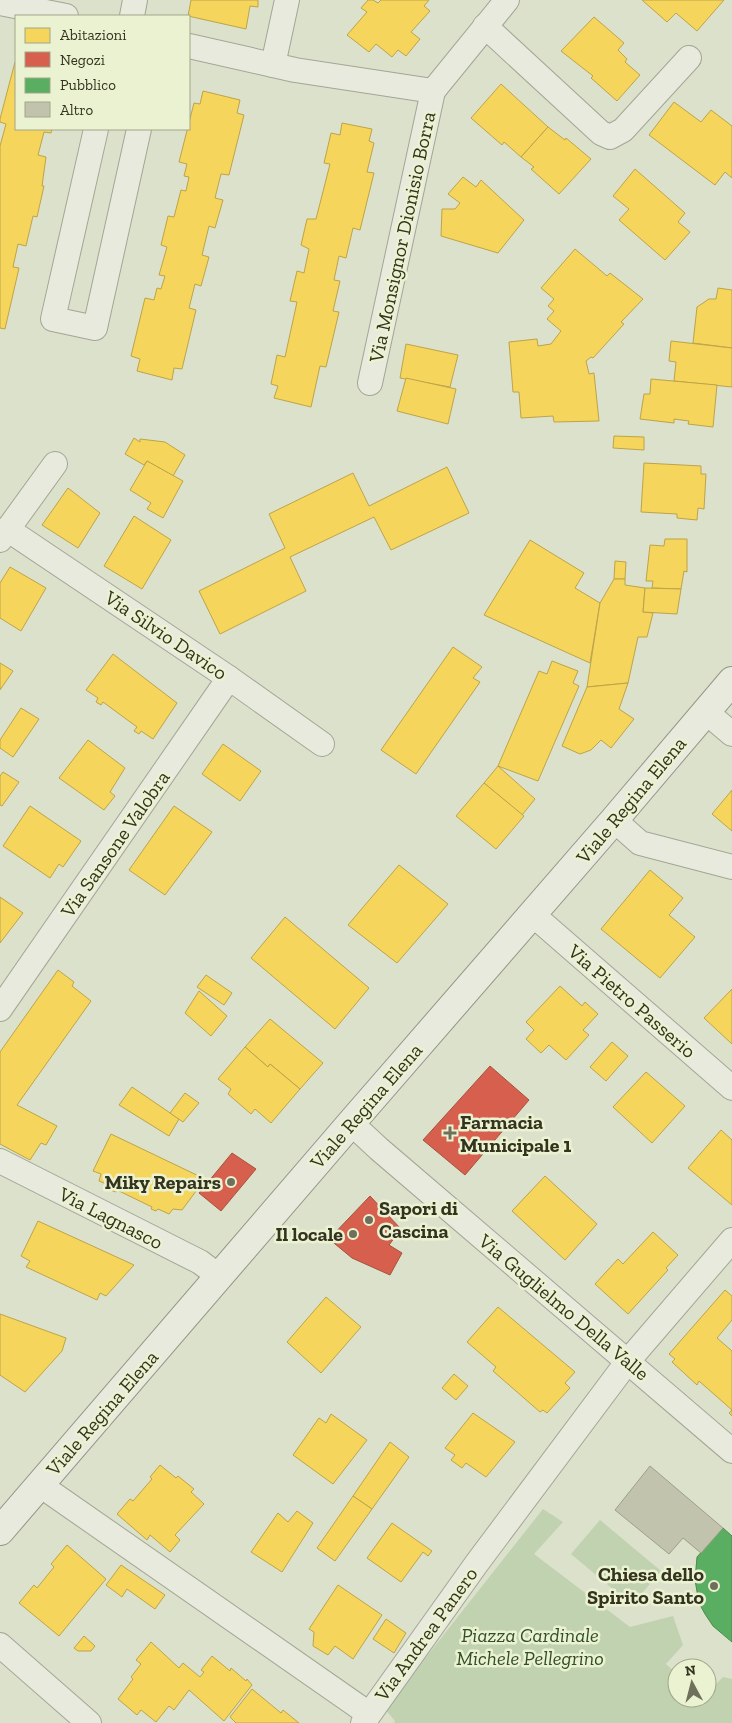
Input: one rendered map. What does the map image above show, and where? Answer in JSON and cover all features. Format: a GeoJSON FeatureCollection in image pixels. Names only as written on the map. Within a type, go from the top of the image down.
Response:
{"type":"FeatureCollection","features":[{"type":"Feature","properties":{"kind":"main road","name":"Viale Regina Elena"},"geometry":{"type":"LineString","coordinates":[[0,1531],[732,681]]}},
{"type":"Feature","properties":{"kind":"street"},"geometry":{"type":"LineString","coordinates":[[132,15],[135,0]]}},
{"type":"Feature","properties":{"kind":"street"},"geometry":{"type":"LineString","coordinates":[[272,65],[287,0]]}},
{"type":"Feature","properties":{"kind":"street","name":"Via Monsignor Dionisio Borra"},"geometry":{"type":"LineString","coordinates":[[370,383],[433,91],[508,0]]}},
{"type":"Feature","properties":{"kind":"street"},"geometry":{"type":"LineString","coordinates":[[0,3],[61,15]]}},
{"type":"Feature","properties":{"kind":"street"},"geometry":{"type":"LineString","coordinates":[[485,26],[601,134],[610,136],[623,130],[689,58]]}},
{"type":"Feature","properties":{"kind":"street","name":"Via Monsignor Dionisio Borra"},"geometry":{"type":"LineString","coordinates":[[190,46],[272,65],[433,91]]}},
{"type":"Feature","properties":{"kind":"street"},"geometry":{"type":"LineString","coordinates":[[96,130],[53,319],[95,328],[139,130]]}},
{"type":"Feature","properties":{"kind":"street"},"geometry":{"type":"LineString","coordinates":[[4,534],[55,464]]}},
{"type":"Feature","properties":{"kind":"street","name":"Via Silvio Davico"},"geometry":{"type":"LineString","coordinates":[[4,534],[229,678],[322,744]]}},
{"type":"Feature","properties":{"kind":"street","name":"Via Sansone Valobra"},"geometry":{"type":"LineString","coordinates":[[0,1009],[229,678]]}},
{"type":"Feature","properties":{"kind":"street"},"geometry":{"type":"LineString","coordinates":[[706,712],[732,734]]}},
{"type":"Feature","properties":{"kind":"street"},"geometry":{"type":"LineString","coordinates":[[614,820],[640,842],[732,867]]}},
{"type":"Feature","properties":{"kind":"street","name":"Via Pietro Passerio"},"geometry":{"type":"LineString","coordinates":[[532,914],[732,1088]]}},
{"type":"Feature","properties":{"kind":"street","name":"Via Guglielmo Della Valle"},"geometry":{"type":"LineString","coordinates":[[351,1123],[732,1451]]}},
{"type":"Feature","properties":{"kind":"street","name":"Via Lagnasco"},"geometry":{"type":"LineString","coordinates":[[0,1161],[200,1262],[220,1277]]}},
{"type":"Feature","properties":{"kind":"street","name":"Via Andrea Panero"},"geometry":{"type":"LineString","coordinates":[[40,1485],[366,1719],[477,1563],[628,1361],[732,1240]]}},
{"type":"Feature","properties":{"kind":"street"},"geometry":{"type":"LineString","coordinates":[[0,1645],[89,1723]]}},
{"type":"Feature","properties":{"kind":"green space","name":"Piazza Cardinale Michele Pellegrino"},"geometry":{"type":"Polygon","coordinates":[[[543,1509],[563,1522],[534,1554],[630,1627],[673,1616],[683,1645],[671,1658],[667,1658],[667,1708],[717,1708],[717,1683],[723,1677],[732,1679],[732,1723],[394,1723],[395,1721],[385,1709],[543,1509]]]}},
{"type":"Feature","properties":{"kind":"green space"},"geometry":{"type":"Polygon","coordinates":[[[600,1520],[661,1571],[632,1605],[571,1554],[600,1520]]]}},
{"type":"Feature","properties":{"kind":"building: Abitazioni"},"geometry":{"type":"Polygon","coordinates":[[[191,0],[258,0],[258,7],[250,6],[246,29],[188,15],[191,0]]]}},
{"type":"Feature","properties":{"kind":"building: Abitazioni"},"geometry":{"type":"Polygon","coordinates":[[[368,0],[378,3],[381,0],[429,0],[424,6],[430,11],[411,32],[420,39],[406,56],[398,50],[392,57],[376,44],[369,52],[347,35],[367,12],[361,8],[368,0]]]}},
{"type":"Feature","properties":{"kind":"building: Abitazioni"},"geometry":{"type":"Polygon","coordinates":[[[642,0],[724,0],[697,31],[676,13],[667,22],[642,0]]]}},
{"type":"Feature","properties":{"kind":"building: Abitazioni"},"geometry":{"type":"Polygon","coordinates":[[[594,17],[624,43],[618,50],[627,59],[625,62],[640,75],[617,101],[591,78],[593,76],[561,51],[594,17]]]}},
{"type":"Feature","properties":{"kind":"building: Abitazioni"},"geometry":{"type":"Polygon","coordinates":[[[15,62],[15,130],[52,130],[51,133],[44,132],[38,155],[46,157],[42,186],[44,186],[37,217],[33,216],[26,246],[18,244],[13,267],[19,268],[5,329],[0,328],[0,146],[6,124],[0,122],[15,62]]]}},
{"type":"Feature","properties":{"kind":"building: Abitazioni"},"geometry":{"type":"Polygon","coordinates":[[[501,84],[548,127],[521,157],[504,142],[502,145],[471,118],[501,84]]]}},
{"type":"Feature","properties":{"kind":"building: Abitazioni"},"geometry":{"type":"Polygon","coordinates":[[[203,91],[240,100],[237,113],[244,115],[229,175],[221,174],[215,198],[223,200],[215,228],[209,226],[202,255],[209,257],[201,286],[195,284],[189,308],[196,310],[182,369],[174,368],[172,380],[137,371],[140,359],[131,356],[145,298],[154,300],[157,288],[161,289],[165,276],[159,275],[167,247],[161,245],[168,216],[174,217],[181,190],[186,191],[189,177],[184,176],[187,164],[179,162],[187,130],[190,130],[190,119],[194,103],[200,104],[203,91]]]}},
{"type":"Feature","properties":{"kind":"building: Abitazioni"},"geometry":{"type":"Polygon","coordinates":[[[674,102],[701,122],[711,110],[732,126],[732,178],[725,172],[715,185],[649,135],[674,102]]]}},
{"type":"Feature","properties":{"kind":"building: Abitazioni"},"geometry":{"type":"Polygon","coordinates":[[[342,123],[372,129],[369,141],[374,143],[367,172],[374,173],[360,230],[353,228],[346,258],[339,256],[334,280],[340,281],[333,311],[339,312],[326,367],[320,366],[311,407],[274,398],[278,386],[271,384],[277,355],[285,357],[297,302],[290,301],[297,271],[304,273],[309,249],[301,245],[307,219],[316,219],[330,164],[324,163],[331,133],[340,135],[342,123]]]}},
{"type":"Feature","properties":{"kind":"building: Abitazioni"},"geometry":{"type":"Polygon","coordinates":[[[548,127],[565,140],[566,138],[591,159],[559,194],[531,169],[534,167],[521,157],[548,127]]]}},
{"type":"Feature","properties":{"kind":"building: Abitazioni"},"geometry":{"type":"Polygon","coordinates":[[[635,169],[685,213],[678,222],[690,232],[665,260],[619,220],[629,209],[613,196],[635,169]]]}},
{"type":"Feature","properties":{"kind":"building: Abitazioni"},"geometry":{"type":"Polygon","coordinates":[[[463,177],[476,187],[481,180],[524,220],[498,253],[441,236],[442,209],[455,209],[460,203],[448,194],[463,177]]]}},
{"type":"Feature","properties":{"kind":"building: Abitazioni"},"geometry":{"type":"Polygon","coordinates":[[[575,249],[607,276],[610,273],[643,299],[621,322],[624,324],[593,358],[591,357],[586,361],[589,374],[594,373],[599,421],[554,422],[553,416],[521,418],[519,392],[513,392],[509,342],[537,339],[538,346],[551,344],[561,331],[547,319],[554,311],[548,306],[554,299],[541,288],[575,249]]]}},
{"type":"Feature","properties":{"kind":"building: Abitazioni"},"geometry":{"type":"Polygon","coordinates":[[[718,288],[732,290],[732,348],[693,343],[697,307],[709,299],[716,299],[718,288]]]}},
{"type":"Feature","properties":{"kind":"building: Abitazioni"},"geometry":{"type":"Polygon","coordinates":[[[671,341],[732,348],[732,387],[674,381],[676,362],[669,361],[671,341]]]}},
{"type":"Feature","properties":{"kind":"building: Abitazioni"},"geometry":{"type":"Polygon","coordinates":[[[406,344],[458,355],[450,387],[400,378],[406,344]]]}},
{"type":"Feature","properties":{"kind":"building: Abitazioni"},"geometry":{"type":"Polygon","coordinates":[[[406,378],[456,389],[448,424],[397,411],[406,378]]]}},
{"type":"Feature","properties":{"kind":"building: Abitazioni"},"geometry":{"type":"Polygon","coordinates":[[[651,379],[717,385],[713,427],[688,424],[689,421],[674,419],[674,423],[640,419],[644,394],[650,394],[651,379]]]}},
{"type":"Feature","properties":{"kind":"building: Abitazioni"},"geometry":{"type":"Polygon","coordinates":[[[614,436],[644,437],[644,450],[613,448],[614,436]]]}},
{"type":"Feature","properties":{"kind":"building: Abitazioni"},"geometry":{"type":"Polygon","coordinates":[[[134,438],[140,442],[140,439],[165,442],[185,455],[173,476],[147,461],[144,465],[125,454],[134,438]]]}},
{"type":"Feature","properties":{"kind":"building: Abitazioni"},"geometry":{"type":"Polygon","coordinates":[[[147,461],[183,481],[163,518],[147,509],[151,503],[130,490],[147,461]]]}},
{"type":"Feature","properties":{"kind":"building: Abitazioni"},"geometry":{"type":"Polygon","coordinates":[[[644,463],[701,466],[701,474],[706,474],[704,509],[698,508],[697,520],[677,518],[677,514],[641,512],[644,463]]]}},
{"type":"Feature","properties":{"kind":"building: Abitazioni"},"geometry":{"type":"Polygon","coordinates":[[[447,467],[469,513],[391,550],[374,517],[290,557],[306,591],[220,634],[199,591],[285,548],[269,514],[353,473],[369,506],[447,467]]]}},
{"type":"Feature","properties":{"kind":"building: Abitazioni"},"geometry":{"type":"Polygon","coordinates":[[[68,488],[100,513],[78,548],[42,525],[68,488]]]}},
{"type":"Feature","properties":{"kind":"building: Abitazioni"},"geometry":{"type":"Polygon","coordinates":[[[134,516],[171,540],[142,589],[104,566],[134,516]]]}},
{"type":"Feature","properties":{"kind":"building: Abitazioni"},"geometry":{"type":"Polygon","coordinates":[[[665,539],[687,539],[687,572],[684,571],[681,589],[652,588],[653,581],[646,581],[650,545],[664,546],[665,539]]]}},
{"type":"Feature","properties":{"kind":"building: Abitazioni"},"geometry":{"type":"Polygon","coordinates":[[[530,540],[584,573],[575,588],[600,603],[590,663],[484,615],[530,540]]]}},
{"type":"Feature","properties":{"kind":"building: Abitazioni"},"geometry":{"type":"Polygon","coordinates":[[[615,561],[626,562],[625,579],[614,579],[615,561]]]}},
{"type":"Feature","properties":{"kind":"building: Abitazioni"},"geometry":{"type":"Polygon","coordinates":[[[10,567],[46,588],[21,631],[0,618],[0,583],[10,567]]]}},
{"type":"Feature","properties":{"kind":"building: Abitazioni"},"geometry":{"type":"Polygon","coordinates":[[[614,579],[625,579],[625,585],[645,588],[643,612],[653,613],[647,637],[638,637],[628,683],[587,687],[600,603],[614,579]]]}},
{"type":"Feature","properties":{"kind":"building: Abitazioni"},"geometry":{"type":"Polygon","coordinates":[[[645,588],[681,589],[677,614],[643,612],[645,588]]]}},
{"type":"Feature","properties":{"kind":"building: Abitazioni"},"geometry":{"type":"Polygon","coordinates":[[[453,647],[482,667],[473,678],[480,682],[416,774],[381,750],[453,647]]]}},
{"type":"Feature","properties":{"kind":"building: Abitazioni"},"geometry":{"type":"Polygon","coordinates":[[[113,654],[177,703],[153,739],[141,731],[139,734],[134,731],[137,727],[103,702],[101,705],[96,702],[98,698],[86,690],[113,654]]]}},
{"type":"Feature","properties":{"kind":"building: Abitazioni"},"geometry":{"type":"Polygon","coordinates":[[[552,661],[578,671],[573,683],[579,686],[538,781],[498,766],[539,671],[547,674],[552,661]]]}},
{"type":"Feature","properties":{"kind":"building: Abitazioni"},"geometry":{"type":"Polygon","coordinates":[[[0,663],[13,671],[0,690],[0,663]]]}},
{"type":"Feature","properties":{"kind":"building: Abitazioni"},"geometry":{"type":"Polygon","coordinates":[[[628,683],[619,709],[634,719],[611,748],[601,740],[591,750],[580,754],[562,746],[587,687],[628,683]]]}},
{"type":"Feature","properties":{"kind":"building: Abitazioni"},"geometry":{"type":"Polygon","coordinates":[[[21,708],[39,719],[13,757],[0,748],[0,740],[21,708]]]}},
{"type":"Feature","properties":{"kind":"building: Abitazioni"},"geometry":{"type":"Polygon","coordinates":[[[88,740],[125,768],[110,792],[115,796],[104,810],[59,778],[88,740]]]}},
{"type":"Feature","properties":{"kind":"building: Abitazioni"},"geometry":{"type":"Polygon","coordinates":[[[223,744],[261,771],[240,801],[202,774],[223,744]]]}},
{"type":"Feature","properties":{"kind":"building: Abitazioni"},"geometry":{"type":"Polygon","coordinates":[[[498,766],[535,799],[522,815],[484,783],[498,766]]]}},
{"type":"Feature","properties":{"kind":"building: Abitazioni"},"geometry":{"type":"Polygon","coordinates":[[[3,772],[19,782],[2,806],[0,805],[0,776],[3,772]]]}},
{"type":"Feature","properties":{"kind":"building: Abitazioni"},"geometry":{"type":"Polygon","coordinates":[[[484,783],[524,816],[496,849],[456,816],[484,783]]]}},
{"type":"Feature","properties":{"kind":"building: Abitazioni"},"geometry":{"type":"Polygon","coordinates":[[[732,790],[732,831],[712,814],[732,790]]]}},
{"type":"Feature","properties":{"kind":"building: Abitazioni"},"geometry":{"type":"Polygon","coordinates":[[[30,806],[81,841],[63,867],[59,864],[50,878],[3,846],[30,806]]]}},
{"type":"Feature","properties":{"kind":"building: Abitazioni"},"geometry":{"type":"Polygon","coordinates":[[[174,806],[212,832],[165,895],[129,870],[174,806]]]}},
{"type":"Feature","properties":{"kind":"building: Abitazioni"},"geometry":{"type":"Polygon","coordinates":[[[399,865],[448,904],[397,963],[348,925],[399,865]]]}},
{"type":"Feature","properties":{"kind":"building: Abitazioni"},"geometry":{"type":"Polygon","coordinates":[[[650,870],[683,898],[669,915],[695,937],[660,978],[601,929],[650,870]]]}},
{"type":"Feature","properties":{"kind":"building: Abitazioni"},"geometry":{"type":"Polygon","coordinates":[[[0,897],[23,913],[0,943],[0,897]]]}},
{"type":"Feature","properties":{"kind":"building: Abitazioni"},"geometry":{"type":"Polygon","coordinates":[[[285,917],[369,988],[335,1029],[251,958],[285,917]]]}},
{"type":"Feature","properties":{"kind":"building: Abitazioni"},"geometry":{"type":"Polygon","coordinates":[[[58,970],[74,982],[72,986],[91,1001],[17,1105],[57,1126],[46,1145],[41,1143],[30,1160],[0,1144],[0,1052],[58,970]]]}},
{"type":"Feature","properties":{"kind":"building: Abitazioni"},"geometry":{"type":"Polygon","coordinates":[[[206,975],[232,993],[224,1005],[197,987],[206,975]]]}},
{"type":"Feature","properties":{"kind":"building: Abitazioni"},"geometry":{"type":"Polygon","coordinates":[[[560,986],[582,1006],[585,1002],[598,1014],[583,1030],[589,1035],[566,1060],[549,1045],[541,1053],[526,1039],[534,1030],[526,1022],[560,986]]]}},
{"type":"Feature","properties":{"kind":"building: Abitazioni"},"geometry":{"type":"Polygon","coordinates":[[[732,989],[732,1044],[704,1018],[732,989]]]}},
{"type":"Feature","properties":{"kind":"building: Abitazioni"},"geometry":{"type":"Polygon","coordinates":[[[199,991],[227,1016],[211,1036],[185,1013],[199,991]]]}},
{"type":"Feature","properties":{"kind":"building: Abitazioni"},"geometry":{"type":"Polygon","coordinates":[[[270,1019],[323,1063],[300,1089],[270,1064],[268,1067],[245,1047],[270,1019]]]}},
{"type":"Feature","properties":{"kind":"building: Abitazioni"},"geometry":{"type":"Polygon","coordinates":[[[612,1042],[628,1056],[606,1081],[590,1067],[612,1042]]]}},
{"type":"Feature","properties":{"kind":"building: Abitazioni"},"geometry":{"type":"Polygon","coordinates":[[[245,1047],[268,1067],[270,1064],[300,1089],[271,1123],[255,1109],[251,1114],[228,1094],[231,1089],[218,1079],[245,1047]]]}},
{"type":"Feature","properties":{"kind":"building: Abitazioni"},"geometry":{"type":"Polygon","coordinates":[[[646,1072],[685,1106],[652,1143],[613,1107],[646,1072]]]}},
{"type":"Feature","properties":{"kind":"building: Abitazioni"},"geometry":{"type":"Polygon","coordinates":[[[132,1087],[179,1119],[169,1136],[119,1105],[132,1087]]]}},
{"type":"Feature","properties":{"kind":"building: Abitazioni"},"geometry":{"type":"Polygon","coordinates":[[[185,1093],[199,1103],[183,1122],[170,1113],[185,1093]]]}},
{"type":"Feature","properties":{"kind":"building: Abitazioni"},"geometry":{"type":"Polygon","coordinates":[[[721,1130],[732,1140],[732,1205],[688,1168],[721,1130]]]}},
{"type":"Feature","properties":{"kind":"building: Abitazioni"},"geometry":{"type":"Polygon","coordinates":[[[111,1134],[205,1179],[182,1210],[173,1209],[169,1214],[158,1209],[156,1211],[151,1209],[152,1207],[117,1190],[116,1192],[110,1190],[111,1186],[99,1181],[101,1174],[93,1171],[111,1134]]]}},
{"type":"Feature","properties":{"kind":"building: Abitazioni"},"geometry":{"type":"Polygon","coordinates":[[[545,1176],[597,1224],[565,1260],[512,1211],[545,1176]]]}},
{"type":"Feature","properties":{"kind":"building: Abitazioni"},"geometry":{"type":"Polygon","coordinates":[[[38,1221],[134,1265],[106,1296],[100,1293],[97,1300],[26,1267],[30,1261],[21,1256],[38,1221]]]}},
{"type":"Feature","properties":{"kind":"building: Abitazioni"},"geometry":{"type":"Polygon","coordinates":[[[653,1232],[678,1255],[666,1268],[668,1270],[628,1314],[595,1284],[618,1259],[623,1264],[653,1232]]]}},
{"type":"Feature","properties":{"kind":"building: Abitazioni"},"geometry":{"type":"Polygon","coordinates":[[[725,1290],[732,1296],[732,1320],[717,1338],[732,1351],[732,1410],[699,1381],[697,1385],[672,1362],[675,1359],[669,1354],[725,1290]]]}},
{"type":"Feature","properties":{"kind":"building: Abitazioni"},"geometry":{"type":"Polygon","coordinates":[[[326,1297],[361,1327],[321,1373],[287,1342],[326,1297]]]}},
{"type":"Feature","properties":{"kind":"building: Abitazioni"},"geometry":{"type":"Polygon","coordinates":[[[498,1307],[575,1372],[565,1383],[570,1388],[547,1413],[543,1410],[540,1412],[493,1371],[496,1367],[467,1342],[498,1307]]]}},
{"type":"Feature","properties":{"kind":"building: Abitazioni"},"geometry":{"type":"Polygon","coordinates":[[[0,1314],[66,1338],[62,1351],[25,1392],[0,1375],[0,1314]]]}},
{"type":"Feature","properties":{"kind":"building: Abitazioni"},"geometry":{"type":"Polygon","coordinates":[[[454,1374],[468,1386],[456,1400],[442,1388],[454,1374]]]}},
{"type":"Feature","properties":{"kind":"building: Abitazioni"},"geometry":{"type":"Polygon","coordinates":[[[473,1413],[515,1442],[486,1477],[466,1463],[462,1468],[451,1460],[455,1455],[445,1448],[473,1413]]]}},
{"type":"Feature","properties":{"kind":"building: Abitazioni"},"geometry":{"type":"Polygon","coordinates":[[[331,1414],[367,1440],[333,1484],[293,1455],[319,1418],[326,1423],[331,1414]]]}},
{"type":"Feature","properties":{"kind":"building: Abitazioni"},"geometry":{"type":"Polygon","coordinates":[[[390,1442],[409,1457],[372,1509],[353,1496],[390,1442]]]}},
{"type":"Feature","properties":{"kind":"building: Abitazioni"},"geometry":{"type":"Polygon","coordinates":[[[160,1465],[194,1489],[191,1492],[204,1504],[175,1535],[180,1540],[170,1552],[150,1535],[147,1540],[117,1514],[130,1499],[133,1501],[152,1479],[150,1477],[160,1465]]]}},
{"type":"Feature","properties":{"kind":"building: Abitazioni"},"geometry":{"type":"Polygon","coordinates":[[[353,1496],[372,1509],[335,1561],[317,1548],[353,1496]]]}},
{"type":"Feature","properties":{"kind":"building: Abitazioni"},"geometry":{"type":"Polygon","coordinates":[[[297,1511],[313,1523],[282,1572],[251,1552],[278,1513],[288,1522],[297,1511]]]}},
{"type":"Feature","properties":{"kind":"building: Abitazioni"},"geometry":{"type":"Polygon","coordinates":[[[392,1523],[432,1551],[428,1556],[423,1552],[401,1582],[367,1558],[392,1523]]]}},
{"type":"Feature","properties":{"kind":"building: Abitazioni"},"geometry":{"type":"Polygon","coordinates":[[[67,1545],[106,1579],[59,1636],[19,1603],[34,1585],[37,1588],[54,1567],[51,1564],[67,1545]]]}},
{"type":"Feature","properties":{"kind":"building: Abitazioni"},"geometry":{"type":"Polygon","coordinates":[[[121,1565],[165,1595],[155,1609],[127,1589],[122,1597],[106,1585],[121,1565]]]}},
{"type":"Feature","properties":{"kind":"building: Abitazioni"},"geometry":{"type":"Polygon","coordinates":[[[338,1585],[382,1615],[353,1659],[335,1646],[328,1655],[313,1646],[314,1632],[309,1629],[338,1585]]]}},
{"type":"Feature","properties":{"kind":"building: Abitazioni"},"geometry":{"type":"Polygon","coordinates":[[[386,1619],[406,1633],[394,1653],[373,1639],[386,1619]]]}},
{"type":"Feature","properties":{"kind":"building: Abitazioni"},"geometry":{"type":"Polygon","coordinates":[[[84,1636],[95,1646],[91,1651],[78,1651],[74,1648],[84,1636]]]}},
{"type":"Feature","properties":{"kind":"building: Abitazioni"},"geometry":{"type":"Polygon","coordinates":[[[151,1642],[179,1668],[183,1663],[200,1677],[204,1672],[201,1670],[212,1656],[230,1671],[231,1668],[246,1681],[247,1679],[252,1685],[224,1721],[189,1690],[174,1710],[169,1706],[156,1722],[141,1710],[137,1715],[118,1699],[133,1679],[131,1677],[141,1664],[136,1660],[151,1642]]]}},
{"type":"Feature","properties":{"kind":"building: Abitazioni"},"geometry":{"type":"Polygon","coordinates":[[[252,1689],[281,1713],[283,1710],[299,1723],[236,1723],[230,1717],[252,1689]]]}},
{"type":"Feature","properties":{"kind":"building: Negozi"},"geometry":{"type":"Polygon","coordinates":[[[490,1066],[529,1100],[465,1175],[423,1140],[490,1066]]]}},
{"type":"Feature","properties":{"kind":"building: Negozi"},"geometry":{"type":"Polygon","coordinates":[[[232,1153],[256,1169],[221,1211],[199,1193],[232,1153]]]}},
{"type":"Feature","properties":{"kind":"building: Negozi"},"geometry":{"type":"Polygon","coordinates":[[[370,1196],[401,1229],[389,1245],[402,1253],[390,1275],[352,1258],[329,1239],[370,1196]]]}},
{"type":"Feature","properties":{"kind":"building: Pubblico","name":"Chiesa dello Spirito Santo"},"geometry":{"type":"Polygon","coordinates":[[[723,1528],[732,1536],[732,1642],[713,1626],[705,1614],[699,1603],[695,1580],[697,1557],[723,1528]]]}},
{"type":"Feature","properties":{"kind":"building: Altro"},"geometry":{"type":"Polygon","coordinates":[[[650,1466],[723,1528],[701,1553],[683,1538],[669,1554],[615,1510],[650,1466]]]}},
{"type":"Feature","properties":{"kind":"place","name":"Farmacia Municipale 1"},"geometry":{"type":"Point","coordinates":[450,1133]}},
{"type":"Feature","properties":{"kind":"place","name":"Miky Repairs"},"geometry":{"type":"Point","coordinates":[231,1182]}},
{"type":"Feature","properties":{"kind":"place","name":"Sapori di Cascina"},"geometry":{"type":"Point","coordinates":[369,1220]}},
{"type":"Feature","properties":{"kind":"place","name":"Il locale"},"geometry":{"type":"Point","coordinates":[353,1234]}},
{"type":"Feature","properties":{"kind":"place","name":"Chiesa dello Spirito Santo"},"geometry":{"type":"Point","coordinates":[714,1586]}}]}
